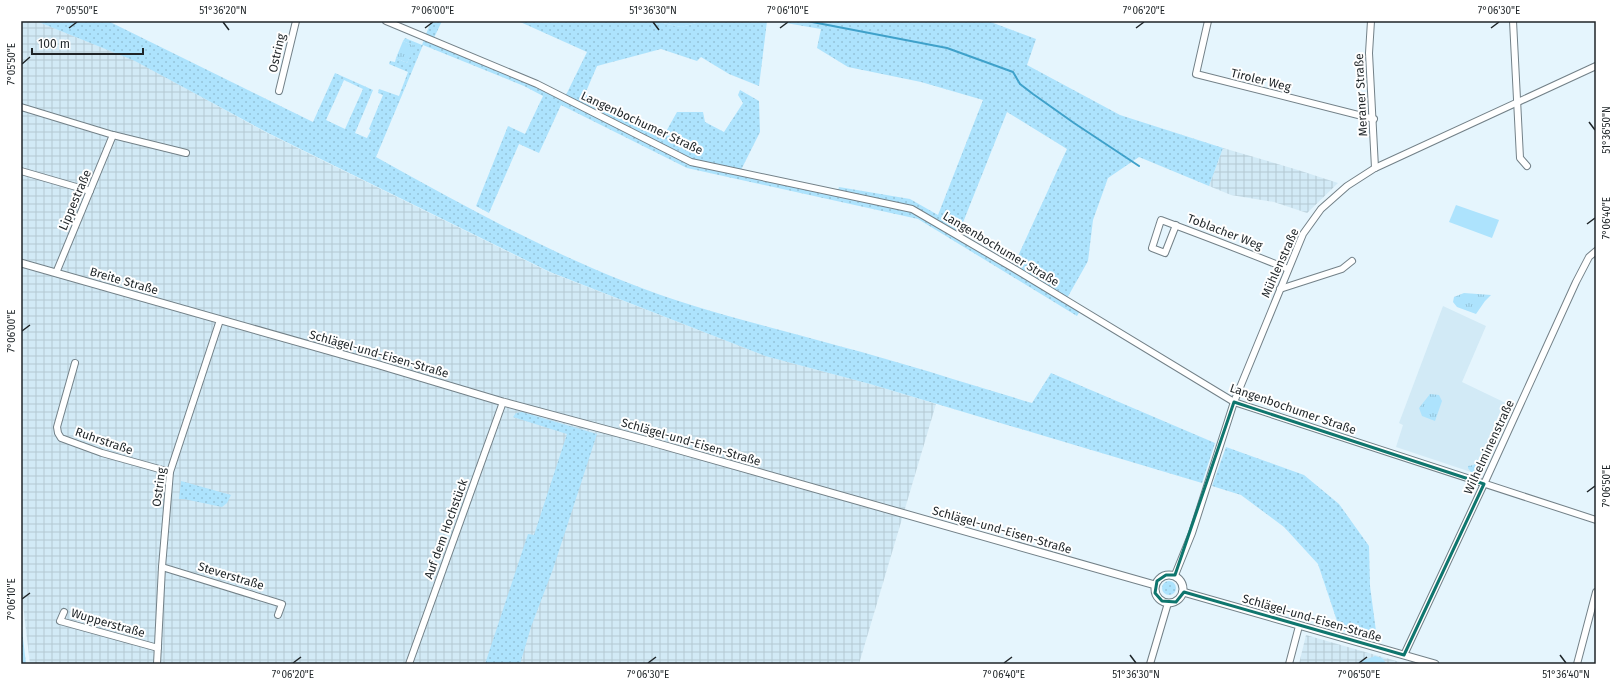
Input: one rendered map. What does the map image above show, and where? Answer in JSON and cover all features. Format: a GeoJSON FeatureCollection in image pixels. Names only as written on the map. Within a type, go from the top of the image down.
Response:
{"type":"FeatureCollection","features":[{"type":"Feature","properties":{"kind":"street","name":"Ostring"},"geometry":{"type":"LineString","coordinates":[[280,91],[296,21]]}},
{"type":"Feature","properties":{"kind":"street","name":"Langenbochumer Straße"},"geometry":{"type":"LineString","coordinates":[[386,21],[537,84],[691,162],[912,209],[1234,402],[1596,520]]}},
{"type":"Feature","properties":{"kind":"street","name":"Tiroler Weg"},"geometry":{"type":"LineString","coordinates":[[1208,21],[1196,74],[1374,119]]}},
{"type":"Feature","properties":{"kind":"street","name":"Meraner Straße"},"geometry":{"type":"LineString","coordinates":[[1371,21],[1369,53],[1374,119],[1375,168]]}},
{"type":"Feature","properties":{"kind":"street"},"geometry":{"type":"LineString","coordinates":[[1513,21],[1520,158],[1527,166]]}},
{"type":"Feature","properties":{"kind":"street","name":"Mühlenstraße"},"geometry":{"type":"LineString","coordinates":[[1175,575],[1192,533],[1234,402],[1303,234],[1322,209],[1347,186],[1375,168],[1596,66]]}},
{"type":"Feature","properties":{"kind":"street"},"geometry":{"type":"LineString","coordinates":[[21,107],[113,135],[186,153]]}},
{"type":"Feature","properties":{"kind":"street","name":"Lippestraße"},"geometry":{"type":"LineString","coordinates":[[56,273],[113,135]]}},
{"type":"Feature","properties":{"kind":"street"},"geometry":{"type":"LineString","coordinates":[[21,171],[90,191]]}},
{"type":"Feature","properties":{"kind":"street","name":"Toblacher Weg"},"geometry":{"type":"LineString","coordinates":[[1176,225],[1165,253],[1152,248],[1161,220],[1176,225],[1288,269]]}},
{"type":"Feature","properties":{"kind":"street","name":"Wilhelminenstraße"},"geometry":{"type":"LineString","coordinates":[[1404,655],[1576,282],[1589,256],[1596,251]]}},
{"type":"Feature","properties":{"kind":"street"},"geometry":{"type":"LineString","coordinates":[[1280,289],[1342,269],[1352,261]]}},
{"type":"Feature","properties":{"kind":"street","name":"Breite Straße"},"geometry":{"type":"LineString","coordinates":[[21,263],[220,320]]}},
{"type":"Feature","properties":{"kind":"street","name":"Ostring"},"geometry":{"type":"LineString","coordinates":[[157,664],[162,567],[170,472],[220,320]]}},
{"type":"Feature","properties":{"kind":"street","name":"Schlägel-und-Eisen-Straße"},"geometry":{"type":"LineString","coordinates":[[220,320],[503,402],[648,441],[1155,585]]}},
{"type":"Feature","properties":{"kind":"street","name":"Ruhrstraße"},"geometry":{"type":"LineString","coordinates":[[75,363],[57,427],[58,434],[61,438],[102,453],[170,472]]}},
{"type":"Feature","properties":{"kind":"street","name":"Auf dem Hochstück"},"geometry":{"type":"LineString","coordinates":[[409,664],[503,402]]}},
{"type":"Feature","properties":{"kind":"street","name":"Steverstraße"},"geometry":{"type":"LineString","coordinates":[[162,567],[282,604],[278,615]]}},
{"type":"Feature","properties":{"kind":"street"},"geometry":{"type":"LineString","coordinates":[[1163,575],[1175,575],[1182,582],[1183,592],[1178,600],[1168,603],[1162,602],[1157,597],[1155,585],[1163,575]]}},
{"type":"Feature","properties":{"kind":"street","name":"Schlägel-und-Eisen-Straße"},"geometry":{"type":"LineString","coordinates":[[1183,592],[1436,664]]}},
{"type":"Feature","properties":{"kind":"street"},"geometry":{"type":"LineString","coordinates":[[1576,664],[1596,592]]}},
{"type":"Feature","properties":{"kind":"street"},"geometry":{"type":"LineString","coordinates":[[1150,664],[1168,603]]}},
{"type":"Feature","properties":{"kind":"street","name":"Wupperstraße"},"geometry":{"type":"LineString","coordinates":[[64,612],[60,621],[158,648]]}},
{"type":"Feature","properties":{"kind":"street"},"geometry":{"type":"LineString","coordinates":[[1289,664],[1299,626]]}},
{"type":"Feature","properties":{"kind":"highlighted area"},"geometry":{"type":"Polygon","coordinates":[[[1234,402],[1484,484],[1404,655],[1184,592],[1176,602],[1162,601],[1155,593],[1157,581],[1166,575],[1175,575],[1234,402]]]}},
{"type":"Feature","properties":{"kind":"shaded area"},"geometry":{"type":"Polygon","coordinates":[[[21,21],[36,21],[136,61],[267,133],[549,272],[765,356],[870,384],[936,404],[859,664],[30,664],[21,589],[21,21]]]}},
{"type":"Feature","properties":{"kind":"shaded area"},"geometry":{"type":"Polygon","coordinates":[[[1223,148],[1338,183],[1307,213],[1274,202],[1231,195],[1209,186],[1223,148]]]}},
{"type":"Feature","properties":{"kind":"shaded area"},"geometry":{"type":"Polygon","coordinates":[[[1443,306],[1486,326],[1462,382],[1512,406],[1480,475],[1396,447],[1403,425],[1399,423],[1443,306]]]}},
{"type":"Feature","properties":{"kind":"shaded area"},"geometry":{"type":"Polygon","coordinates":[[[1306,635],[1407,664],[1299,664],[1306,635]]]}},
{"type":"Feature","properties":{"kind":"green space"},"geometry":{"type":"Polygon","coordinates":[[[36,21],[108,21],[313,122],[335,73],[373,90],[355,133],[367,138],[371,130],[369,129],[383,95],[378,93],[379,89],[399,96],[408,72],[389,64],[390,61],[395,62],[396,58],[407,63],[414,46],[403,41],[405,38],[422,45],[431,21],[442,21],[433,40],[564,99],[587,52],[518,21],[654,21],[681,27],[704,21],[767,21],[759,86],[729,74],[701,57],[697,61],[661,49],[597,66],[585,94],[663,137],[677,112],[703,112],[705,122],[724,132],[743,103],[738,95],[740,90],[759,101],[760,132],[740,172],[837,194],[839,187],[910,199],[938,215],[983,100],[921,82],[848,67],[817,48],[821,29],[774,21],[988,21],[1036,39],[1027,65],[1120,115],[1223,148],[1209,186],[1139,157],[1108,178],[1093,220],[1088,261],[1066,300],[1081,309],[1077,316],[918,219],[687,168],[561,105],[539,153],[519,144],[489,213],[476,206],[508,126],[525,134],[543,96],[524,86],[423,45],[376,157],[530,239],[594,269],[678,301],[888,359],[1032,403],[1051,373],[1215,443],[1202,483],[870,384],[765,356],[550,272],[268,133],[135,61],[36,21]],[[344,80],[326,120],[345,129],[363,89],[344,80]],[[1007,112],[958,235],[1013,267],[1067,149],[1007,112]]]}},
{"type":"Feature","properties":{"kind":"green space"},"geometry":{"type":"Polygon","coordinates":[[[654,21],[704,21],[681,27],[654,21]]]}},
{"type":"Feature","properties":{"kind":"green space"},"geometry":{"type":"Polygon","coordinates":[[[403,41],[415,46],[407,63],[396,58],[403,41]]]}},
{"type":"Feature","properties":{"kind":"green space"},"geometry":{"type":"Polygon","coordinates":[[[1456,205],[1499,220],[1492,238],[1449,222],[1456,205]]]}},
{"type":"Feature","properties":{"kind":"green space"},"geometry":{"type":"Polygon","coordinates":[[[1464,293],[1491,295],[1476,314],[1457,307],[1453,302],[1454,297],[1464,293]]]}},
{"type":"Feature","properties":{"kind":"green space"},"geometry":{"type":"Polygon","coordinates":[[[1430,394],[1439,395],[1442,401],[1435,421],[1422,416],[1419,408],[1430,394]]]}},
{"type":"Feature","properties":{"kind":"green space"},"geometry":{"type":"Polygon","coordinates":[[[522,412],[597,434],[553,569],[531,627],[520,664],[485,664],[528,534],[534,535],[567,434],[513,417],[516,413],[522,412]]]}},
{"type":"Feature","properties":{"kind":"green space"},"geometry":{"type":"Polygon","coordinates":[[[1226,447],[1304,475],[1339,504],[1369,546],[1370,586],[1377,639],[1340,630],[1318,564],[1284,527],[1241,495],[1212,486],[1226,447]]]}},
{"type":"Feature","properties":{"kind":"green space"},"geometry":{"type":"Polygon","coordinates":[[[1487,458],[1480,475],[1471,472],[1468,466],[1474,465],[1476,460],[1487,458]]]}},
{"type":"Feature","properties":{"kind":"green space"},"geometry":{"type":"Polygon","coordinates":[[[181,481],[231,495],[227,503],[222,507],[179,499],[181,481]]]}},
{"type":"Feature","properties":{"kind":"green space"},"geometry":{"type":"Polygon","coordinates":[[[1166,581],[1172,581],[1176,585],[1176,591],[1172,595],[1166,595],[1162,591],[1162,585],[1166,581]]]}},
{"type":"Feature","properties":{"kind":"green space"},"geometry":{"type":"Polygon","coordinates":[[[21,621],[26,664],[22,664],[21,621]]]}},
{"type":"Feature","properties":{"kind":"green space"},"geometry":{"type":"Polygon","coordinates":[[[1375,656],[1382,658],[1387,664],[1353,664],[1375,656]]]}},
{"type":"Feature","properties":{"kind":"waterway"},"geometry":{"type":"LineString","coordinates":[[807,21],[947,48],[1013,72],[1020,84],[1033,94],[1139,166]]}}]}
